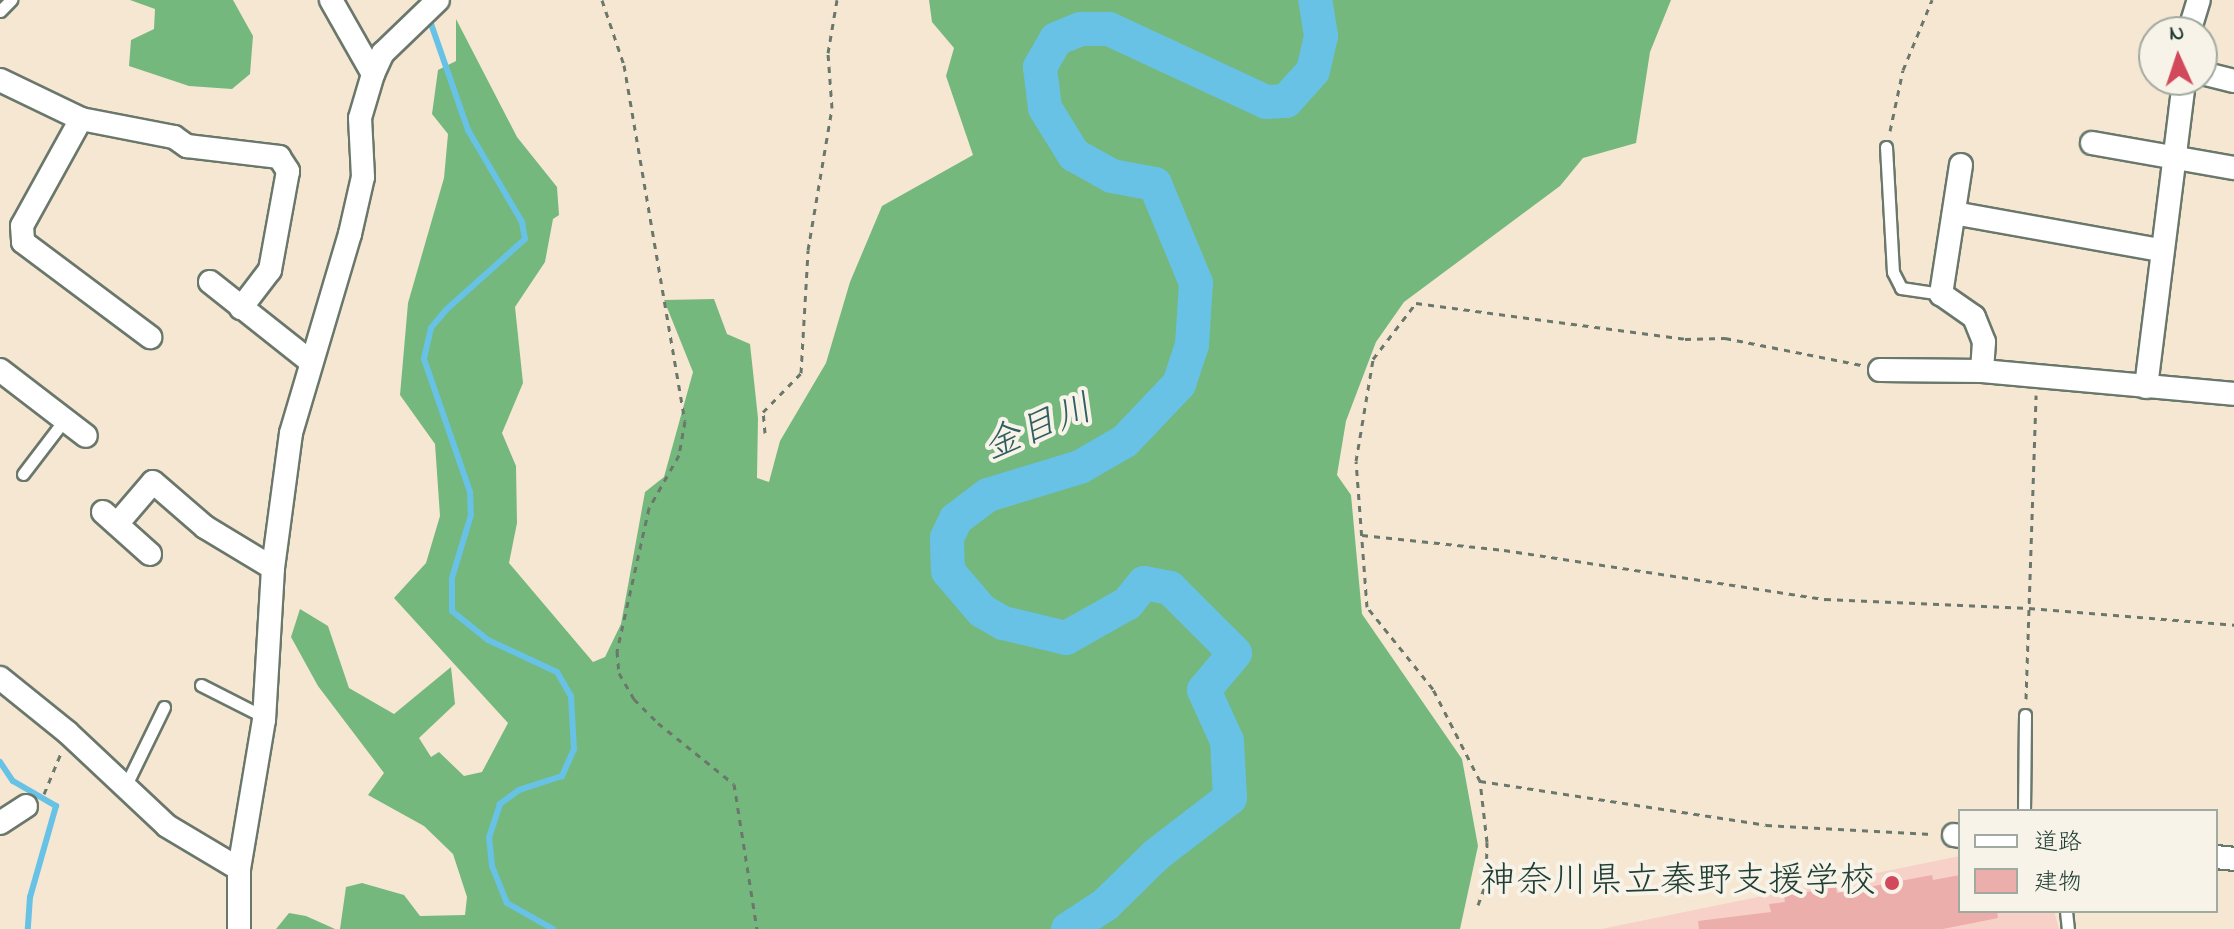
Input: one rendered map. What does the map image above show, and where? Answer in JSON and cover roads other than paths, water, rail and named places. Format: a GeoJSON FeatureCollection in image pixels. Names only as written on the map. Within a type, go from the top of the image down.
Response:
{"type":"FeatureCollection","features":[{"type":"Feature","properties":{"kind":"street"},"geometry":{"type":"LineString","coordinates":[[331,0],[373,74]]}},
{"type":"Feature","properties":{"kind":"street"},"geometry":{"type":"LineString","coordinates":[[239,929],[239,869],[264,717],[273,568],[291,433],[363,177],[360,118],[373,74],[383,53],[438,0]]}},
{"type":"Feature","properties":{"kind":"street"},"geometry":{"type":"LineString","coordinates":[[0,80],[81,119],[174,137],[187,146],[279,157],[288,171],[270,270],[241,308]]}},
{"type":"Feature","properties":{"kind":"street"},"geometry":{"type":"LineString","coordinates":[[2146,387],[2159,250],[2181,96]]}},
{"type":"Feature","properties":{"kind":"street"},"geometry":{"type":"LineString","coordinates":[[81,119],[22,226],[23,242],[150,337]]}},
{"type":"Feature","properties":{"kind":"street"},"geometry":{"type":"LineString","coordinates":[[2092,143],[2234,168]]}},
{"type":"Feature","properties":{"kind":"street"},"geometry":{"type":"LineString","coordinates":[[1961,165],[1941,294],[1974,317],[1984,342],[1982,371]]}},
{"type":"Feature","properties":{"kind":"street"},"geometry":{"type":"LineString","coordinates":[[9,220],[42,170],[51,174]]}},
{"type":"Feature","properties":{"kind":"street"},"geometry":{"type":"LineString","coordinates":[[1954,213],[2159,250]]}},
{"type":"Feature","properties":{"kind":"street"},"geometry":{"type":"LineString","coordinates":[[210,282],[311,362]]}},
{"type":"Feature","properties":{"kind":"street"},"geometry":{"type":"LineString","coordinates":[[0,370],[86,436]]}},
{"type":"Feature","properties":{"kind":"street"},"geometry":{"type":"LineString","coordinates":[[1880,370],[1982,371],[2234,394]]}},
{"type":"Feature","properties":{"kind":"street"},"geometry":{"type":"LineString","coordinates":[[150,554],[110,518],[147,477],[205,527],[273,568]]}},
{"type":"Feature","properties":{"kind":"street"},"geometry":{"type":"LineString","coordinates":[[0,678],[67,732],[167,826],[239,869]]}},
{"type":"Feature","properties":{"kind":"street"},"geometry":{"type":"LineString","coordinates":[[0,823],[26,806]]}},
{"type":"Feature","properties":{"kind":"lane"},"geometry":{"type":"LineString","coordinates":[[0,11],[11,0]]}},
{"type":"Feature","properties":{"kind":"lane"},"geometry":{"type":"LineString","coordinates":[[1886,147],[1893,272],[1901,288],[1941,294]]}},
{"type":"Feature","properties":{"kind":"lane"},"geometry":{"type":"LineString","coordinates":[[23,474],[65,419]]}},
{"type":"Feature","properties":{"kind":"lane"},"geometry":{"type":"LineString","coordinates":[[201,685],[264,717]]}},
{"type":"Feature","properties":{"kind":"lane"},"geometry":{"type":"LineString","coordinates":[[125,787],[164,707]]}},
{"type":"Feature","properties":{"kind":"lane"},"geometry":{"type":"LineString","coordinates":[[2024,809],[2025,715]]}},
{"type":"Feature","properties":{"kind":"waterway","name":"金目川"},"geometry":{"type":"LineString","coordinates":[[1068,929],[1105,905],[1156,855],[1230,798],[1227,741],[1204,690],[1235,653],[1170,588],[1144,583],[1128,603],[1066,638],[1003,623],[982,611],[948,571],[947,538],[956,519],[988,495],[1080,467],[1125,441],[1179,384],[1192,345],[1196,283],[1155,184],[1112,176],[1074,155],[1045,108],[1040,67],[1056,39],[1081,29],[1109,29],[1266,102],[1286,101],[1313,71],[1321,36],[1315,0]]}},
{"type":"Feature","properties":{"kind":"waterway"},"geometry":{"type":"LineString","coordinates":[[429,18],[468,130],[522,222],[525,239],[446,310],[431,328],[424,359],[470,492],[471,515],[452,578],[452,611],[488,640],[557,672],[571,696],[574,749],[562,776],[519,790],[500,804],[489,837],[492,866],[507,903],[553,929]]}},
{"type":"Feature","properties":{"kind":"waterway"},"geometry":{"type":"LineString","coordinates":[[0,762],[13,781],[56,806],[30,897],[28,929]]}},
{"type":"Feature","properties":{"kind":"place","name":"神奈川県立秦野支援学校"},"geometry":{"type":"Point","coordinates":[1892,883]}}]}
